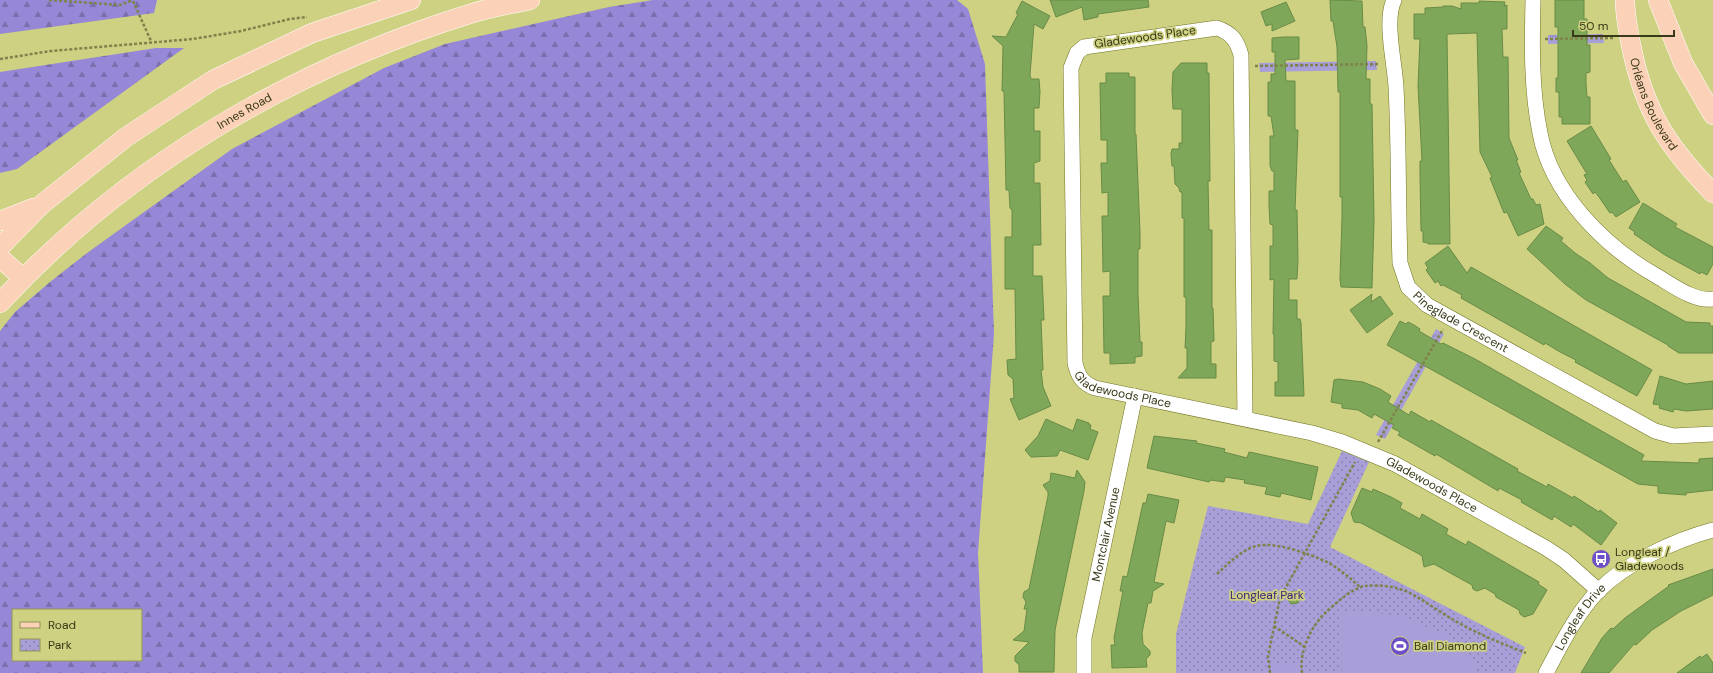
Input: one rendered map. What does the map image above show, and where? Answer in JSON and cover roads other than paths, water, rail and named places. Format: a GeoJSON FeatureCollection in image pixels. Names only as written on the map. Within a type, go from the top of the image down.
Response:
{"type":"FeatureCollection","features":[{"type":"Feature","properties":{"kind":"main road"},"geometry":{"type":"LineString","coordinates":[[0,247],[41,205],[126,137],[213,80],[312,33],[411,0]]}},
{"type":"Feature","properties":{"kind":"main road","name":"Innes Road"},"geometry":{"type":"LineString","coordinates":[[0,303],[23,278],[83,224],[168,157],[228,120],[324,69],[397,39],[477,12],[530,0]]}},
{"type":"Feature","properties":{"kind":"main road","name":"Orléans Boulevard"},"geometry":{"type":"LineString","coordinates":[[1625,0],[1630,40],[1643,93],[1654,118],[1683,160],[1713,193]]}},
{"type":"Feature","properties":{"kind":"main road"},"geometry":{"type":"LineString","coordinates":[[1658,0],[1682,63],[1713,115]]}},
{"type":"Feature","properties":{"kind":"main road"},"geometry":{"type":"LineString","coordinates":[[0,221],[41,205]]}},
{"type":"Feature","properties":{"kind":"main road"},"geometry":{"type":"LineString","coordinates":[[0,258],[23,278]]}},
{"type":"Feature","properties":{"kind":"street","name":"Pineglade Crescent"},"geometry":{"type":"LineString","coordinates":[[1394,0],[1391,7],[1391,35],[1396,86],[1400,263],[1408,287],[1427,305],[1655,432],[1673,436],[1713,434]]}},
{"type":"Feature","properties":{"kind":"street"},"geometry":{"type":"LineString","coordinates":[[1533,0],[1533,84],[1540,134],[1552,167],[1572,203],[1599,235],[1626,256],[1688,293],[1707,300],[1713,299]]}},
{"type":"Feature","properties":{"kind":"street","name":"Gladewoods Place"},"geometry":{"type":"LineString","coordinates":[[1245,419],[1241,55],[1237,41],[1227,31],[1217,28],[1092,44],[1084,47],[1072,60],[1071,68],[1075,363],[1078,375],[1087,385],[1135,396],[1245,419],[1312,433],[1367,451],[1395,464],[1546,548],[1564,560],[1599,591]]}},
{"type":"Feature","properties":{"kind":"street","name":"Montclair Avenue"},"geometry":{"type":"LineString","coordinates":[[1084,673],[1084,638],[1135,396]]}},
{"type":"Feature","properties":{"kind":"street","name":"Longleaf Drive"},"geometry":{"type":"LineString","coordinates":[[1546,673],[1561,643],[1584,609],[1599,591],[1643,559],[1696,535],[1713,530]]}},
{"type":"Feature","properties":{"kind":"place","name":"Longleaf / Gladewoods"},"geometry":{"type":"Point","coordinates":[1601,559]}},
{"type":"Feature","properties":{"kind":"place","name":"Ball Diamond"},"geometry":{"type":"Point","coordinates":[1400,646]}},
{"type":"Feature","properties":{"kind":"park label","name":"Longleaf Park"},"geometry":{"type":"Point","coordinates":[1267,595]}}]}
